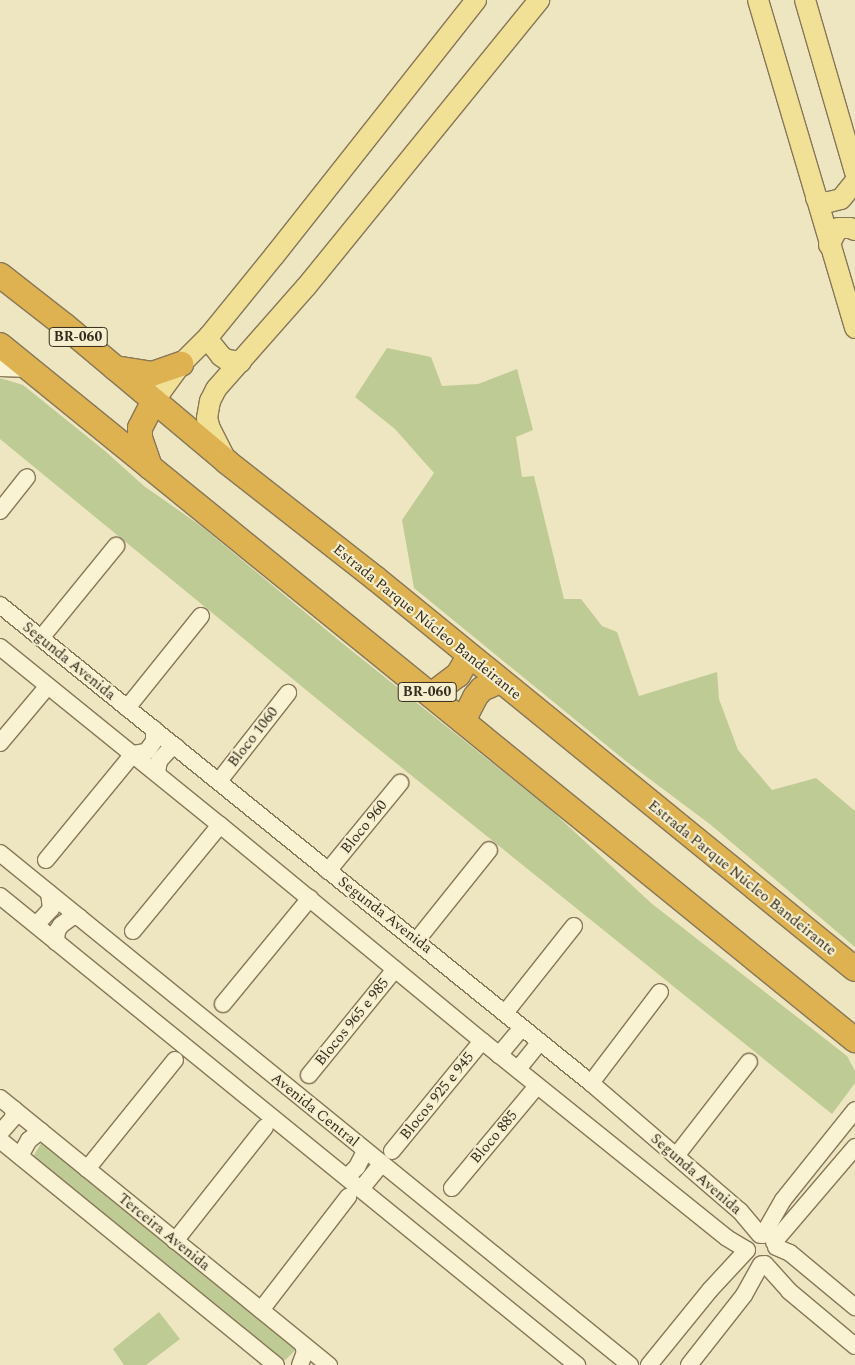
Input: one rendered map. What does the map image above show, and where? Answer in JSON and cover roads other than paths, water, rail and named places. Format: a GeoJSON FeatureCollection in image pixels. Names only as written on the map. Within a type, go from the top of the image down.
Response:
{"type":"FeatureCollection","features":[{"type":"Feature","properties":{"kind":"highway","name":"Estrada Parque Núcleo Bandeirante"},"geometry":{"type":"LineString","coordinates":[[0,274],[227,462],[375,578],[855,970]]}},
{"type":"Feature","properties":{"kind":"highway","name":"BR-060"},"geometry":{"type":"LineString","coordinates":[[0,345],[855,1040]]}},
{"type":"Feature","properties":{"kind":"highway"},"geometry":{"type":"LineString","coordinates":[[114,368],[152,374],[181,364]]}},
{"type":"Feature","properties":{"kind":"highway"},"geometry":{"type":"LineString","coordinates":[[150,466],[140,438],[140,428],[154,401]]}},
{"type":"Feature","properties":{"kind":"highway"},"geometry":{"type":"LineString","coordinates":[[431,696],[458,675],[469,656]]}},
{"type":"Feature","properties":{"kind":"highway"},"geometry":{"type":"LineString","coordinates":[[463,721],[475,697],[482,689],[500,681]]}},
{"type":"Feature","properties":{"kind":"main road"},"geometry":{"type":"LineString","coordinates":[[154,401],[181,364],[209,336],[476,0]]}},
{"type":"Feature","properties":{"kind":"main road"},"geometry":{"type":"LineString","coordinates":[[227,462],[210,430],[207,418],[210,401],[216,389],[306,287],[539,0]]}},
{"type":"Feature","properties":{"kind":"main road"},"geometry":{"type":"LineString","coordinates":[[758,0],[855,328]]}},
{"type":"Feature","properties":{"kind":"main road"},"geometry":{"type":"LineString","coordinates":[[805,0],[855,172]]}},
{"type":"Feature","properties":{"kind":"main road"},"geometry":{"type":"LineString","coordinates":[[816,198],[825,203],[841,199],[855,182]]}},
{"type":"Feature","properties":{"kind":"main road"},"geometry":{"type":"LineString","coordinates":[[829,245],[838,228],[855,230]]}},
{"type":"Feature","properties":{"kind":"main road"},"geometry":{"type":"LineString","coordinates":[[209,336],[209,342],[221,356],[227,360],[241,362]]}},
{"type":"Feature","properties":{"kind":"street"},"geometry":{"type":"LineString","coordinates":[[0,368],[30,369]]}},
{"type":"Feature","properties":{"kind":"street"},"geometry":{"type":"LineString","coordinates":[[0,511],[27,478]]}},
{"type":"Feature","properties":{"kind":"street"},"geometry":{"type":"LineString","coordinates":[[41,638],[116,546]]}},
{"type":"Feature","properties":{"kind":"street","name":"Segunda Avenida"},"geometry":{"type":"LineString","coordinates":[[0,606],[505,1012],[740,1211],[768,1240],[790,1253],[855,1307]]}},
{"type":"Feature","properties":{"kind":"street"},"geometry":{"type":"LineString","coordinates":[[128,708],[201,616]]}},
{"type":"Feature","properties":{"kind":"street","name":"Segunda Avenida"},"geometry":{"type":"LineString","coordinates":[[0,647],[47,687],[134,754],[537,1086],[727,1238],[747,1250]]}},
{"type":"Feature","properties":{"kind":"street"},"geometry":{"type":"LineString","coordinates":[[0,743],[47,687]]}},
{"type":"Feature","properties":{"kind":"street","name":"Bloco 1060"},"geometry":{"type":"LineString","coordinates":[[219,782],[288,693]]}},
{"type":"Feature","properties":{"kind":"street"},"geometry":{"type":"LineString","coordinates":[[46,860],[134,754],[146,752],[154,742],[154,729]]}},
{"type":"Feature","properties":{"kind":"street"},"geometry":{"type":"LineString","coordinates":[[156,773],[159,761],[169,750],[176,747]]}},
{"type":"Feature","properties":{"kind":"street","name":"Bloco 960"},"geometry":{"type":"LineString","coordinates":[[328,871],[400,783]]}},
{"type":"Feature","properties":{"kind":"street"},"geometry":{"type":"LineString","coordinates":[[133,931],[220,825]]}},
{"type":"Feature","properties":{"kind":"street"},"geometry":{"type":"LineString","coordinates":[[417,940],[489,850]]}},
{"type":"Feature","properties":{"kind":"street","name":"Avenida Central"},"geometry":{"type":"LineString","coordinates":[[0,853],[630,1365]]}},
{"type":"Feature","properties":{"kind":"street"},"geometry":{"type":"LineString","coordinates":[[36,925],[51,910],[49,893]]}},
{"type":"Feature","properties":{"kind":"street","name":"Avenida Central"},"geometry":{"type":"LineString","coordinates":[[0,896],[348,1177],[355,1193],[578,1365]]}},
{"type":"Feature","properties":{"kind":"street"},"geometry":{"type":"LineString","coordinates":[[223,1004],[310,898]]}},
{"type":"Feature","properties":{"kind":"street"},"geometry":{"type":"LineString","coordinates":[[56,942],[57,931],[61,925],[72,917],[79,917]]}},
{"type":"Feature","properties":{"kind":"street"},"geometry":{"type":"LineString","coordinates":[[505,1012],[574,926]]}},
{"type":"Feature","properties":{"kind":"street","name":"Blocos 965 e 985"},"geometry":{"type":"LineString","coordinates":[[308,1075],[395,969]]}},
{"type":"Feature","properties":{"kind":"street"},"geometry":{"type":"LineString","coordinates":[[591,1083],[660,992]]}},
{"type":"Feature","properties":{"kind":"street"},"geometry":{"type":"LineString","coordinates":[[499,1055],[522,1028]]}},
{"type":"Feature","properties":{"kind":"street","name":"Blocos 925 e 945"},"geometry":{"type":"LineString","coordinates":[[392,1150],[482,1041]]}},
{"type":"Feature","properties":{"kind":"street"},"geometry":{"type":"LineString","coordinates":[[518,1069],[540,1042]]}},
{"type":"Feature","properties":{"kind":"street"},"geometry":{"type":"LineString","coordinates":[[87,1169],[175,1060]]}},
{"type":"Feature","properties":{"kind":"street"},"geometry":{"type":"LineString","coordinates":[[676,1156],[749,1062]]}},
{"type":"Feature","properties":{"kind":"street","name":"Bloco 885"},"geometry":{"type":"LineString","coordinates":[[452,1188],[537,1086]]}},
{"type":"Feature","properties":{"kind":"street","name":"Terceira Avenida"},"geometry":{"type":"LineString","coordinates":[[0,1098],[329,1365]]}},
{"type":"Feature","properties":{"kind":"street"},"geometry":{"type":"LineString","coordinates":[[0,1133],[13,1118],[14,1109]]}},
{"type":"Feature","properties":{"kind":"street"},"geometry":{"type":"LineString","coordinates":[[689,1365],[744,1295],[763,1264],[774,1257],[768,1240],[774,1213],[855,1110]]}},
{"type":"Feature","properties":{"kind":"street"},"geometry":{"type":"LineString","coordinates":[[175,1241],[265,1127]]}},
{"type":"Feature","properties":{"kind":"street"},"geometry":{"type":"LineString","coordinates":[[20,1156],[29,1140],[41,1131]]}},
{"type":"Feature","properties":{"kind":"street","name":"Terceira Avenida"},"geometry":{"type":"LineString","coordinates":[[0,1140],[276,1365]]}},
{"type":"Feature","properties":{"kind":"street"},"geometry":{"type":"LineString","coordinates":[[768,1240],[851,1152],[829,1143]]}},
{"type":"Feature","properties":{"kind":"street"},"geometry":{"type":"LineString","coordinates":[[348,1177],[357,1167],[365,1151]]}},
{"type":"Feature","properties":{"kind":"street"},"geometry":{"type":"LineString","coordinates":[[261,1310],[355,1193],[381,1164]]}},
{"type":"Feature","properties":{"kind":"street"},"geometry":{"type":"LineString","coordinates":[[768,1240],[753,1238],[748,1243],[747,1250],[751,1259],[763,1264],[789,1291],[855,1346]]}},
{"type":"Feature","properties":{"kind":"street"},"geometry":{"type":"LineString","coordinates":[[649,1365],[710,1290],[747,1250]]}},
{"type":"Feature","properties":{"kind":"street"},"geometry":{"type":"LineString","coordinates":[[300,1365],[305,1352],[303,1344]]}}]}
